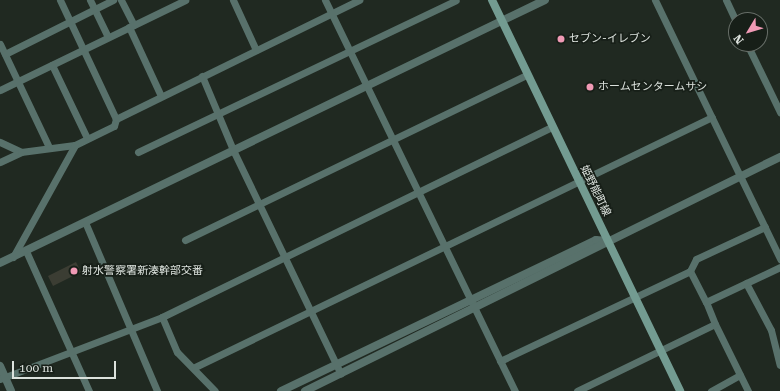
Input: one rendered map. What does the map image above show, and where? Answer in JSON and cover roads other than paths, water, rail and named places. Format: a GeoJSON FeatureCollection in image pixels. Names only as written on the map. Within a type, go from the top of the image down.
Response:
{"type":"FeatureCollection","features":[{"type":"Feature","properties":{"kind":"main road","name":"姫野能町線"},"geometry":{"type":"LineString","coordinates":[[492,0],[680,391]]}},
{"type":"Feature","properties":{"kind":"street"},"geometry":{"type":"LineString","coordinates":[[0,162],[21,152],[49,147],[75,145],[114,126],[116,119],[60,0]]}},
{"type":"Feature","properties":{"kind":"street"},"geometry":{"type":"LineString","coordinates":[[90,0],[108,37]]}},
{"type":"Feature","properties":{"kind":"street"},"geometry":{"type":"LineString","coordinates":[[5,54],[112,0]]}},
{"type":"Feature","properties":{"kind":"street"},"geometry":{"type":"LineString","coordinates":[[121,0],[161,96]]}},
{"type":"Feature","properties":{"kind":"street"},"geometry":{"type":"LineString","coordinates":[[0,90],[185,0]]}},
{"type":"Feature","properties":{"kind":"street"},"geometry":{"type":"LineString","coordinates":[[233,0],[256,50]]}},
{"type":"Feature","properties":{"kind":"street"},"geometry":{"type":"LineString","coordinates":[[325,0],[348,52],[514,391]]}},
{"type":"Feature","properties":{"kind":"street"},"geometry":{"type":"LineString","coordinates":[[116,119],[359,0]]}},
{"type":"Feature","properties":{"kind":"street"},"geometry":{"type":"LineString","coordinates":[[138,152],[456,0]]}},
{"type":"Feature","properties":{"kind":"street"},"geometry":{"type":"LineString","coordinates":[[0,263],[234,152],[545,0]]}},
{"type":"Feature","properties":{"kind":"street"},"geometry":{"type":"LineString","coordinates":[[655,0],[780,259]]}},
{"type":"Feature","properties":{"kind":"street"},"geometry":{"type":"LineString","coordinates":[[726,0],[732,12]]}},
{"type":"Feature","properties":{"kind":"street"},"geometry":{"type":"LineString","coordinates":[[0,44],[49,147]]}},
{"type":"Feature","properties":{"kind":"street"},"geometry":{"type":"LineString","coordinates":[[751,52],[780,112]]}},
{"type":"Feature","properties":{"kind":"street"},"geometry":{"type":"LineString","coordinates":[[52,65],[87,138]]}},
{"type":"Feature","properties":{"kind":"street"},"geometry":{"type":"LineString","coordinates":[[185,240],[527,75]]}},
{"type":"Feature","properties":{"kind":"street"},"geometry":{"type":"LineString","coordinates":[[202,76],[234,152],[312,311],[341,374]]}},
{"type":"Feature","properties":{"kind":"street"},"geometry":{"type":"LineString","coordinates":[[195,367],[712,117]]}},
{"type":"Feature","properties":{"kind":"street"},"geometry":{"type":"LineString","coordinates":[[3,378],[162,317],[552,127]]}},
{"type":"Feature","properties":{"kind":"street"},"geometry":{"type":"LineString","coordinates":[[0,142],[21,152]]}},
{"type":"Feature","properties":{"kind":"street"},"geometry":{"type":"LineString","coordinates":[[13,257],[75,145]]}},
{"type":"Feature","properties":{"kind":"street"},"geometry":{"type":"LineString","coordinates":[[281,391],[300,387],[337,365],[472,305],[780,157]]}},
{"type":"Feature","properties":{"kind":"street"},"geometry":{"type":"LineString","coordinates":[[85,222],[157,391]]}},
{"type":"Feature","properties":{"kind":"street"},"geometry":{"type":"LineString","coordinates":[[500,361],[690,271],[696,259],[765,227]]}},
{"type":"Feature","properties":{"kind":"street"},"geometry":{"type":"LineString","coordinates":[[26,251],[73,352],[89,391]]}},
{"type":"Feature","properties":{"kind":"street"},"geometry":{"type":"LineString","coordinates":[[706,302],[780,267]]}},
{"type":"Feature","properties":{"kind":"street"},"geometry":{"type":"LineString","coordinates":[[690,271],[748,391]]}},
{"type":"Feature","properties":{"kind":"street"},"geometry":{"type":"LineString","coordinates":[[746,283],[771,330],[780,365]]}},
{"type":"Feature","properties":{"kind":"street"},"geometry":{"type":"LineString","coordinates":[[305,391],[341,374],[472,305]]}},
{"type":"Feature","properties":{"kind":"street"},"geometry":{"type":"LineString","coordinates":[[162,317],[177,352],[195,367],[215,391]]}},
{"type":"Feature","properties":{"kind":"street"},"geometry":{"type":"LineString","coordinates":[[577,391],[716,324]]}},
{"type":"Feature","properties":{"kind":"street"},"geometry":{"type":"LineString","coordinates":[[0,366],[3,378],[11,391]]}},
{"type":"Feature","properties":{"kind":"street"},"geometry":{"type":"LineString","coordinates":[[711,391],[740,376]]}},
{"type":"Feature","properties":{"kind":"place","name":"セブン-イレブン"},"geometry":{"type":"Point","coordinates":[561,39]}},
{"type":"Feature","properties":{"kind":"place","name":"ホームセンタームサシ"},"geometry":{"type":"Point","coordinates":[590,87]}},
{"type":"Feature","properties":{"kind":"place","name":"射水警察署新湊幹部交番"},"geometry":{"type":"Point","coordinates":[74,271]}}]}
